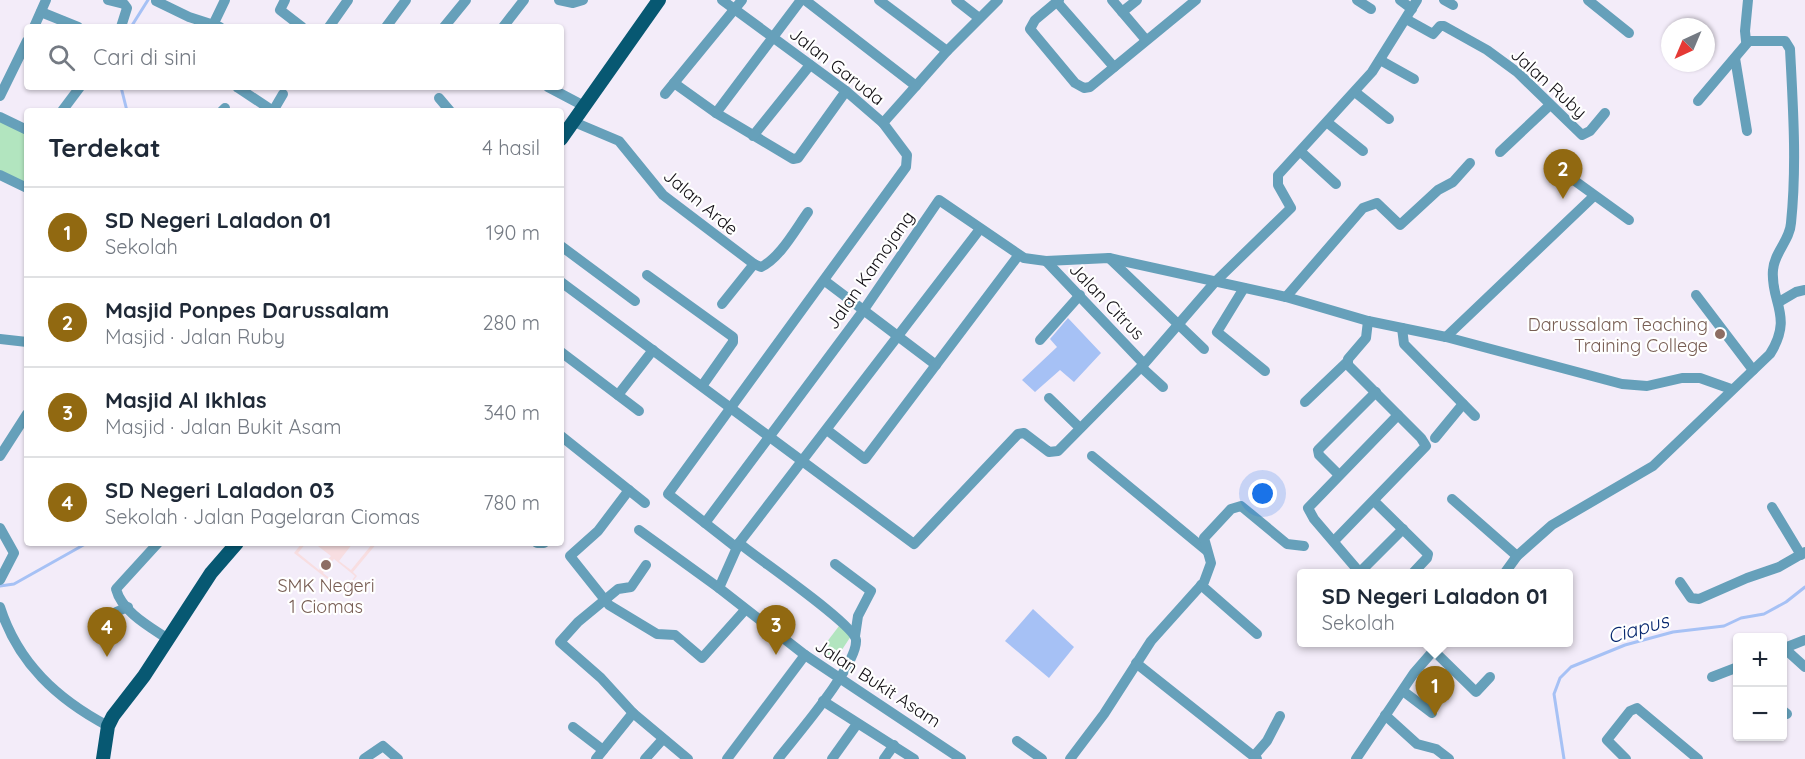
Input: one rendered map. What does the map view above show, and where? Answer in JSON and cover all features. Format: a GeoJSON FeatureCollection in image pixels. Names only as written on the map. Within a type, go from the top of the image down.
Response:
{"type":"FeatureCollection","features":[{"type":"Feature","properties":{"kind":"main road"},"geometry":{"type":"LineString","coordinates":[[564,135],[659,0]]}},
{"type":"Feature","properties":{"kind":"main road"},"geometry":{"type":"LineString","coordinates":[[104,759],[108,726],[211,573],[234,546]]}},
{"type":"Feature","properties":{"kind":"street"},"geometry":{"type":"LineString","coordinates":[[35,24],[46,0]]}},
{"type":"Feature","properties":{"kind":"street"},"geometry":{"type":"LineString","coordinates":[[108,0],[126,6],[127,13],[122,24]]}},
{"type":"Feature","properties":{"kind":"street"},"geometry":{"type":"LineString","coordinates":[[218,24],[225,0]]}},
{"type":"Feature","properties":{"kind":"street"},"geometry":{"type":"LineString","coordinates":[[285,0],[280,10],[298,24]]}},
{"type":"Feature","properties":{"kind":"street"},"geometry":{"type":"LineString","coordinates":[[331,24],[348,0]]}},
{"type":"Feature","properties":{"kind":"street"},"geometry":{"type":"LineString","coordinates":[[388,24],[406,0]]}},
{"type":"Feature","properties":{"kind":"street"},"geometry":{"type":"LineString","coordinates":[[446,24],[466,0]]}},
{"type":"Feature","properties":{"kind":"street"},"geometry":{"type":"LineString","coordinates":[[505,24],[524,0]]}},
{"type":"Feature","properties":{"kind":"street"},"geometry":{"type":"LineString","coordinates":[[559,0],[573,3],[583,0]]}},
{"type":"Feature","properties":{"kind":"street","name":"Jalan Garuda"},"geometry":{"type":"LineString","coordinates":[[722,0],[738,5],[772,37],[846,91],[883,123],[947,51],[998,0]]}},
{"type":"Feature","properties":{"kind":"street"},"geometry":{"type":"LineString","coordinates":[[716,113],[772,37],[803,0],[916,86]]}},
{"type":"Feature","properties":{"kind":"street"},"geometry":{"type":"LineString","coordinates":[[879,0],[947,51]]}},
{"type":"Feature","properties":{"kind":"street"},"geometry":{"type":"LineString","coordinates":[[956,0],[979,18]]}},
{"type":"Feature","properties":{"kind":"street"},"geometry":{"type":"LineString","coordinates":[[1112,0],[1146,40]]}},
{"type":"Feature","properties":{"kind":"street"},"geometry":{"type":"LineString","coordinates":[[1122,12],[1137,0]]}},
{"type":"Feature","properties":{"kind":"street"},"geometry":{"type":"LineString","coordinates":[[1114,67],[1058,1],[1035,20],[1030,29],[1075,83],[1084,88],[1090,87],[1196,0]]}},
{"type":"Feature","properties":{"kind":"street"},"geometry":{"type":"LineString","coordinates":[[1357,0],[1371,9]]}},
{"type":"Feature","properties":{"kind":"street"},"geometry":{"type":"LineString","coordinates":[[564,284],[914,544],[1018,434],[1024,433],[1052,453],[1058,451],[1142,366],[1215,282],[1291,208],[1278,185],[1278,175],[1328,123],[1380,60],[1414,4],[1400,0]]}},
{"type":"Feature","properties":{"kind":"street"},"geometry":{"type":"LineString","coordinates":[[1588,0],[1629,33]]}},
{"type":"Feature","properties":{"kind":"street"},"geometry":{"type":"LineString","coordinates":[[1748,0],[1745,31],[1748,42]]}},
{"type":"Feature","properties":{"kind":"street"},"geometry":{"type":"LineString","coordinates":[[156,1],[212,24]]}},
{"type":"Feature","properties":{"kind":"street"},"geometry":{"type":"LineString","coordinates":[[665,94],[738,5]]}},
{"type":"Feature","properties":{"kind":"street"},"geometry":{"type":"LineString","coordinates":[[41,12],[71,24]]}},
{"type":"Feature","properties":{"kind":"street","name":"Jalan Ruby"},"geometry":{"type":"LineString","coordinates":[[1406,19],[1433,34],[1440,26],[1444,26],[1487,50],[1517,72],[1582,135],[1590,131],[1605,113]]}},
{"type":"Feature","properties":{"kind":"street"},"geometry":{"type":"LineString","coordinates":[[1507,569],[1517,556],[1552,525],[1653,466],[1770,354],[1779,338],[1779,302],[1773,270],[1790,231],[1794,174],[1790,49],[1785,41],[1748,42],[1698,101]]}},
{"type":"Feature","properties":{"kind":"street"},"geometry":{"type":"LineString","coordinates":[[0,96],[24,47]]}},
{"type":"Feature","properties":{"kind":"street"},"geometry":{"type":"LineString","coordinates":[[1735,58],[1747,131]]}},
{"type":"Feature","properties":{"kind":"street"},"geometry":{"type":"LineString","coordinates":[[1380,60],[1414,79]]}},
{"type":"Feature","properties":{"kind":"street"},"geometry":{"type":"LineString","coordinates":[[753,136],[810,65]]}},
{"type":"Feature","properties":{"kind":"street"},"geometry":{"type":"LineString","coordinates":[[674,83],[716,113],[789,159],[798,158],[846,91]]}},
{"type":"Feature","properties":{"kind":"street"},"geometry":{"type":"LineString","coordinates":[[64,108],[78,90]]}},
{"type":"Feature","properties":{"kind":"street"},"geometry":{"type":"LineString","coordinates":[[242,90],[268,108]]}},
{"type":"Feature","properties":{"kind":"street"},"geometry":{"type":"LineString","coordinates":[[554,90],[584,106]]}},
{"type":"Feature","properties":{"kind":"street"},"geometry":{"type":"LineString","coordinates":[[1355,92],[1389,119]]}},
{"type":"Feature","properties":{"kind":"street"},"geometry":{"type":"LineString","coordinates":[[275,108],[283,94]]}},
{"type":"Feature","properties":{"kind":"street"},"geometry":{"type":"LineString","coordinates":[[439,98],[447,108]]}},
{"type":"Feature","properties":{"kind":"street"},"geometry":{"type":"LineString","coordinates":[[1500,152],[1550,105]]}},
{"type":"Feature","properties":{"kind":"street"},"geometry":{"type":"LineString","coordinates":[[0,117],[24,129]]}},
{"type":"Feature","properties":{"kind":"street","name":"Jalan Arde"},"geometry":{"type":"LineString","coordinates":[[574,123],[619,141],[663,195],[754,264]]}},
{"type":"Feature","properties":{"kind":"street"},"geometry":{"type":"LineString","coordinates":[[855,636],[834,615],[668,494],[825,281],[908,161],[883,123]]}},
{"type":"Feature","properties":{"kind":"street"},"geometry":{"type":"LineString","coordinates":[[1328,123],[1363,151]]}},
{"type":"Feature","properties":{"kind":"street"},"geometry":{"type":"LineString","coordinates":[[1301,152],[1336,184]]}},
{"type":"Feature","properties":{"kind":"street"},"geometry":{"type":"LineString","coordinates":[[1286,297],[1369,204],[1377,203],[1400,225],[1438,190],[1453,182],[1470,163]]}},
{"type":"Feature","properties":{"kind":"street"},"geometry":{"type":"LineString","coordinates":[[1557,168],[1629,220]]}},
{"type":"Feature","properties":{"kind":"street"},"geometry":{"type":"LineString","coordinates":[[0,175],[24,187]]}},
{"type":"Feature","properties":{"kind":"street"},"geometry":{"type":"LineString","coordinates":[[1446,337],[1594,196]]}},
{"type":"Feature","properties":{"kind":"street","name":"Jalan Kamojang"},"geometry":{"type":"LineString","coordinates":[[705,523],[863,311],[939,200],[1018,256]]}},
{"type":"Feature","properties":{"kind":"street"},"geometry":{"type":"LineString","coordinates":[[722,304],[754,264],[760,267],[765,265],[808,212]]}},
{"type":"Feature","properties":{"kind":"street"},"geometry":{"type":"LineString","coordinates":[[719,589],[738,546],[980,229]]}},
{"type":"Feature","properties":{"kind":"street"},"geometry":{"type":"LineString","coordinates":[[564,248],[635,301]]}},
{"type":"Feature","properties":{"kind":"street"},"geometry":{"type":"LineString","coordinates":[[826,430],[865,459],[1018,256],[1046,261],[1109,258],[1286,297],[1368,321],[1446,337],[1622,384],[1647,386],[1682,378],[1700,378],[1731,389]]}},
{"type":"Feature","properties":{"kind":"street"},"geometry":{"type":"LineString","coordinates":[[1109,258],[1204,350]]}},
{"type":"Feature","properties":{"kind":"street","name":"Jalan Citrus"},"geometry":{"type":"LineString","coordinates":[[1046,261],[1163,387]]}},
{"type":"Feature","properties":{"kind":"street"},"geometry":{"type":"LineString","coordinates":[[647,275],[734,337],[734,342],[702,386]]}},
{"type":"Feature","properties":{"kind":"street"},"geometry":{"type":"LineString","coordinates":[[825,281],[936,365]]}},
{"type":"Feature","properties":{"kind":"street"},"geometry":{"type":"LineString","coordinates":[[1244,288],[1216,332],[1265,371]]}},
{"type":"Feature","properties":{"kind":"street"},"geometry":{"type":"LineString","coordinates":[[1779,302],[1796,292],[1805,290]]}},
{"type":"Feature","properties":{"kind":"street"},"geometry":{"type":"LineString","coordinates":[[1040,340],[1080,295]]}},
{"type":"Feature","properties":{"kind":"street"},"geometry":{"type":"LineString","coordinates":[[1696,295],[1753,370]]}},
{"type":"Feature","properties":{"kind":"street"},"geometry":{"type":"LineString","coordinates":[[1305,402],[1348,361],[1367,335],[1368,321]]}},
{"type":"Feature","properties":{"kind":"street"},"geometry":{"type":"LineString","coordinates":[[1402,328],[1404,344],[1475,416]]}},
{"type":"Feature","properties":{"kind":"street"},"geometry":{"type":"LineString","coordinates":[[0,339],[24,342]]}},
{"type":"Feature","properties":{"kind":"street"},"geometry":{"type":"LineString","coordinates":[[618,395],[653,350]]}},
{"type":"Feature","properties":{"kind":"street"},"geometry":{"type":"LineString","coordinates":[[564,354],[639,411]]}},
{"type":"Feature","properties":{"kind":"street"},"geometry":{"type":"LineString","coordinates":[[1334,541],[1426,446],[1425,442],[1348,361]]}},
{"type":"Feature","properties":{"kind":"street"},"geometry":{"type":"LineString","coordinates":[[1339,475],[1319,455],[1318,450],[1376,392]]}},
{"type":"Feature","properties":{"kind":"street"},"geometry":{"type":"LineString","coordinates":[[1049,398],[1080,428]]}},
{"type":"Feature","properties":{"kind":"street"},"geometry":{"type":"LineString","coordinates":[[1435,438],[1463,405]]}},
{"type":"Feature","properties":{"kind":"street"},"geometry":{"type":"LineString","coordinates":[[1357,569],[1314,519],[1308,508],[1398,415]]}},
{"type":"Feature","properties":{"kind":"street"},"geometry":{"type":"LineString","coordinates":[[0,456],[24,419]]}},
{"type":"Feature","properties":{"kind":"street"},"geometry":{"type":"LineString","coordinates":[[564,441],[645,503]]}},
{"type":"Feature","properties":{"kind":"street"},"geometry":{"type":"LineString","coordinates":[[1092,456],[1207,551]]}},
{"type":"Feature","properties":{"kind":"street"},"geometry":{"type":"LineString","coordinates":[[629,490],[598,531],[570,556],[604,601],[657,634],[675,635],[702,658],[745,610]]}},
{"type":"Feature","properties":{"kind":"street"},"geometry":{"type":"LineString","coordinates":[[1452,499],[1487,527],[1517,556]]}},
{"type":"Feature","properties":{"kind":"street"},"geometry":{"type":"LineString","coordinates":[[1374,501],[1428,554],[1416,569]]}},
{"type":"Feature","properties":{"kind":"street"},"geometry":{"type":"LineString","coordinates":[[1070,759],[1104,714],[1151,641],[1201,585],[1210,566],[1204,541],[1206,535],[1231,508],[1237,505],[1251,512],[1287,544],[1304,546]]}},
{"type":"Feature","properties":{"kind":"street"},"geometry":{"type":"LineString","coordinates":[[1680,582],[1691,597],[1699,599],[1779,567],[1803,554],[1772,507]]}},
{"type":"Feature","properties":{"kind":"street"},"geometry":{"type":"LineString","coordinates":[[0,528],[14,553],[0,580]]}},
{"type":"Feature","properties":{"kind":"street"},"geometry":{"type":"LineString","coordinates":[[1364,569],[1402,529]]}},
{"type":"Feature","properties":{"kind":"street","name":"Jalan Bukit Asam"},"geometry":{"type":"LineString","coordinates":[[639,530],[805,655],[961,759]]}},
{"type":"Feature","properties":{"kind":"street"},"geometry":{"type":"LineString","coordinates":[[155,546],[117,587],[117,593],[146,625],[168,639]]}},
{"type":"Feature","properties":{"kind":"street"},"geometry":{"type":"LineString","coordinates":[[778,759],[840,679],[855,651],[858,616],[871,591],[835,564]]}},
{"type":"Feature","properties":{"kind":"street"},"geometry":{"type":"LineString","coordinates":[[645,565],[632,587],[618,589],[578,622],[560,642],[601,678],[633,713],[688,759]]}},
{"type":"Feature","properties":{"kind":"street"},"geometry":{"type":"LineString","coordinates":[[1201,585],[1257,634]]}},
{"type":"Feature","properties":{"kind":"street"},"geometry":{"type":"LineString","coordinates":[[0,607],[15,646],[46,683],[70,703],[108,726]]}},
{"type":"Feature","properties":{"kind":"street"},"geometry":{"type":"LineString","coordinates":[[103,625],[116,612],[128,607]]}},
{"type":"Feature","properties":{"kind":"street"},"geometry":{"type":"LineString","coordinates":[[1787,647],[1805,640]]}},
{"type":"Feature","properties":{"kind":"street"},"geometry":{"type":"LineString","coordinates":[[1356,759],[1385,715],[1436,647]]}},
{"type":"Feature","properties":{"kind":"street"},"geometry":{"type":"LineString","coordinates":[[1439,647],[1476,692],[1490,677]]}},
{"type":"Feature","properties":{"kind":"street"},"geometry":{"type":"LineString","coordinates":[[1787,651],[1805,667]]}},
{"type":"Feature","properties":{"kind":"street"},"geometry":{"type":"LineString","coordinates":[[726,759],[805,655]]}},
{"type":"Feature","properties":{"kind":"street"},"geometry":{"type":"LineString","coordinates":[[1136,663],[1255,758],[1280,716]]}},
{"type":"Feature","properties":{"kind":"street"},"geometry":{"type":"LineString","coordinates":[[1712,677],[1733,669]]}},
{"type":"Feature","properties":{"kind":"street"},"geometry":{"type":"LineString","coordinates":[[1403,691],[1432,713]]}},
{"type":"Feature","properties":{"kind":"street"},"geometry":{"type":"LineString","coordinates":[[823,701],[914,759]]}},
{"type":"Feature","properties":{"kind":"street"},"geometry":{"type":"LineString","coordinates":[[1626,759],[1607,740],[1630,711],[1637,708],[1698,759]]}},
{"type":"Feature","properties":{"kind":"street"},"geometry":{"type":"LineString","coordinates":[[573,727],[600,755],[633,713]]}},
{"type":"Feature","properties":{"kind":"street"},"geometry":{"type":"LineString","coordinates":[[1385,715],[1417,744],[1436,749],[1449,759]]}},
{"type":"Feature","properties":{"kind":"street"},"geometry":{"type":"LineString","coordinates":[[832,759],[857,724]]}},
{"type":"Feature","properties":{"kind":"street"},"geometry":{"type":"LineString","coordinates":[[645,759],[663,739]]}},
{"type":"Feature","properties":{"kind":"street"},"geometry":{"type":"LineString","coordinates":[[1017,741],[1042,759]]}},
{"type":"Feature","properties":{"kind":"street"},"geometry":{"type":"LineString","coordinates":[[884,759],[894,745]]}},
{"type":"Feature","properties":{"kind":"street"},"geometry":{"type":"LineString","coordinates":[[364,759],[383,746],[398,759]]}},
{"type":"Feature","properties":{"kind":"shaded area","name":"SMK Negeri 1 Ciomas"},"geometry":{"type":"Polygon","coordinates":[[[300,546],[304,546],[298,553],[319,570],[331,556],[318,546],[351,546],[339,561],[351,570],[371,546],[375,546],[353,572],[357,576],[344,592],[294,553],[300,546]],[[334,559],[323,573],[345,590],[355,576],[334,559]]]}},
{"type":"Feature","properties":{"kind":"green space"},"geometry":{"type":"Polygon","coordinates":[[[0,119],[24,130],[24,184],[0,172],[0,119]]]}},
{"type":"Feature","properties":{"kind":"green space"},"geometry":{"type":"Polygon","coordinates":[[[839,626],[851,636],[834,662],[820,651],[839,626]]]}},
{"type":"Feature","properties":{"kind":"water"},"geometry":{"type":"Polygon","coordinates":[[[1068,318],[1101,353],[1074,382],[1060,370],[1035,392],[1022,380],[1057,347],[1050,339],[1068,318]]]}},
{"type":"Feature","properties":{"kind":"water"},"geometry":{"type":"Polygon","coordinates":[[[1033,609],[1074,647],[1049,678],[1005,641],[1033,609]]]}},
{"type":"Feature","properties":{"kind":"waterway"},"geometry":{"type":"LineString","coordinates":[[133,24],[148,0]]}},
{"type":"Feature","properties":{"kind":"waterway"},"geometry":{"type":"LineString","coordinates":[[122,90],[126,108]]}},
{"type":"Feature","properties":{"kind":"waterway"},"geometry":{"type":"LineString","coordinates":[[0,586],[14,584],[82,546]]}},
{"type":"Feature","properties":{"kind":"waterway","name":"Ciapus"},"geometry":{"type":"LineString","coordinates":[[1564,759],[1554,694],[1560,678],[1571,667],[1625,645],[1673,632],[1724,626],[1741,618],[1764,614],[1786,602],[1805,587]]}},
{"type":"Feature","properties":{"kind":"place","name":"Masjid Ponpes Darussalam"},"geometry":{"type":"Point","coordinates":[1563,199]}},
{"type":"Feature","properties":{"kind":"place","name":"Darussalam Teaching Training College"},"geometry":{"type":"Point","coordinates":[1720,334]}},
{"type":"Feature","properties":{"kind":"place","name":"SMK Negeri 1 Ciomas"},"geometry":{"type":"Point","coordinates":[326,565]}},
{"type":"Feature","properties":{"kind":"place","name":"Masjid Al Ikhlas"},"geometry":{"type":"Point","coordinates":[776,655]}},
{"type":"Feature","properties":{"kind":"place","name":"SD Negeri Laladon 03"},"geometry":{"type":"Point","coordinates":[107,657]}},
{"type":"Feature","properties":{"kind":"place","name":"SD Negeri Laladon 01"},"geometry":{"type":"Point","coordinates":[1435,716]}}]}
